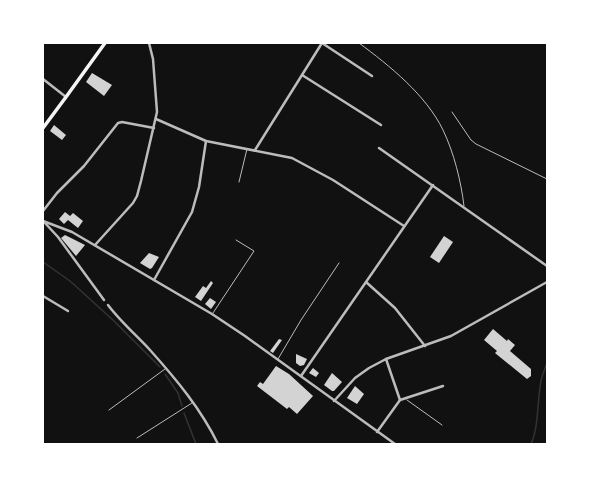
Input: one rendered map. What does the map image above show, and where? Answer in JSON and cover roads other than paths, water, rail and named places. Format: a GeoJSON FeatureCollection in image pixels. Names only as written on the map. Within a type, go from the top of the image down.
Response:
{"type":"FeatureCollection","features":[{"type":"Feature","properties":{"kind":"main road"},"geometry":{"type":"LineString","coordinates":[[43,128],[104,43]]}},
{"type":"Feature","properties":{"kind":"street"},"geometry":{"type":"LineString","coordinates":[[95,246],[128,209],[137,196],[158,107],[153,59],[149,43]]}},
{"type":"Feature","properties":{"kind":"street"},"geometry":{"type":"LineString","coordinates":[[255,150],[322,43],[372,76]]}},
{"type":"Feature","properties":{"kind":"street"},"geometry":{"type":"LineString","coordinates":[[302,75],[381,125]]}},
{"type":"Feature","properties":{"kind":"street"},"geometry":{"type":"LineString","coordinates":[[43,79],[66,97]]}},
{"type":"Feature","properties":{"kind":"street"},"geometry":{"type":"LineString","coordinates":[[156,119],[206,141],[292,158],[333,180],[404,226]]}},
{"type":"Feature","properties":{"kind":"street"},"geometry":{"type":"LineString","coordinates":[[43,211],[57,193],[84,166],[118,122],[154,128]]}},
{"type":"Feature","properties":{"kind":"street"},"geometry":{"type":"LineString","coordinates":[[154,280],[192,212],[199,187],[206,141]]}},
{"type":"Feature","properties":{"kind":"street"},"geometry":{"type":"LineString","coordinates":[[379,148],[547,266]]}},
{"type":"Feature","properties":{"kind":"street"},"geometry":{"type":"LineString","coordinates":[[301,376],[433,185]]}},
{"type":"Feature","properties":{"kind":"street"},"geometry":{"type":"LineString","coordinates":[[44,222],[72,232],[212,314],[395,444]]}},
{"type":"Feature","properties":{"kind":"street"},"geometry":{"type":"LineString","coordinates":[[44,222],[58,237],[104,300]]}},
{"type":"Feature","properties":{"kind":"street"},"geometry":{"type":"LineString","coordinates":[[366,282],[396,308],[425,346]]}},
{"type":"Feature","properties":{"kind":"street"},"geometry":{"type":"LineString","coordinates":[[334,401],[355,378],[368,368],[386,359],[425,346],[472,326],[547,282]]}},
{"type":"Feature","properties":{"kind":"street"},"geometry":{"type":"LineString","coordinates":[[43,296],[68,311]]}},
{"type":"Feature","properties":{"kind":"street"},"geometry":{"type":"LineString","coordinates":[[108,305],[166,368],[193,402],[209,425],[218,444]]}},
{"type":"Feature","properties":{"kind":"street"},"geometry":{"type":"LineString","coordinates":[[386,359],[400,400]]}},
{"type":"Feature","properties":{"kind":"street"},"geometry":{"type":"LineString","coordinates":[[377,432],[400,400],[443,386]]}},
{"type":"Feature","properties":{"kind":"lane"},"geometry":{"type":"LineString","coordinates":[[359,43],[387,64],[406,82],[439,122],[451,150],[463,196],[464,207]]}},
{"type":"Feature","properties":{"kind":"lane"},"geometry":{"type":"LineString","coordinates":[[452,112],[476,144],[547,179]]}},
{"type":"Feature","properties":{"kind":"lane"},"geometry":{"type":"LineString","coordinates":[[239,182],[247,149]]}},
{"type":"Feature","properties":{"kind":"lane"},"geometry":{"type":"LineString","coordinates":[[212,314],[254,251],[236,240]]}},
{"type":"Feature","properties":{"kind":"lane"},"geometry":{"type":"LineString","coordinates":[[277,360],[301,320],[339,263]]}},
{"type":"Feature","properties":{"kind":"lane"},"geometry":{"type":"LineString","coordinates":[[109,410],[166,368]]}},
{"type":"Feature","properties":{"kind":"lane"},"geometry":{"type":"LineString","coordinates":[[405,398],[442,424]]}},
{"type":"Feature","properties":{"kind":"lane"},"geometry":{"type":"LineString","coordinates":[[137,438],[193,402]]}},
{"type":"Feature","properties":{"kind":"waterway"},"geometry":{"type":"LineString","coordinates":[[43,262],[70,281],[114,321],[160,367]]}},
{"type":"Feature","properties":{"kind":"waterway"},"geometry":{"type":"LineString","coordinates":[[531,444],[537,422],[541,381],[547,363]]}},
{"type":"Feature","properties":{"kind":"waterway"},"geometry":{"type":"LineString","coordinates":[[165,374],[178,393],[182,406]]}},
{"type":"Feature","properties":{"kind":"waterway"},"geometry":{"type":"LineString","coordinates":[[184,413],[196,444]]}}]}
